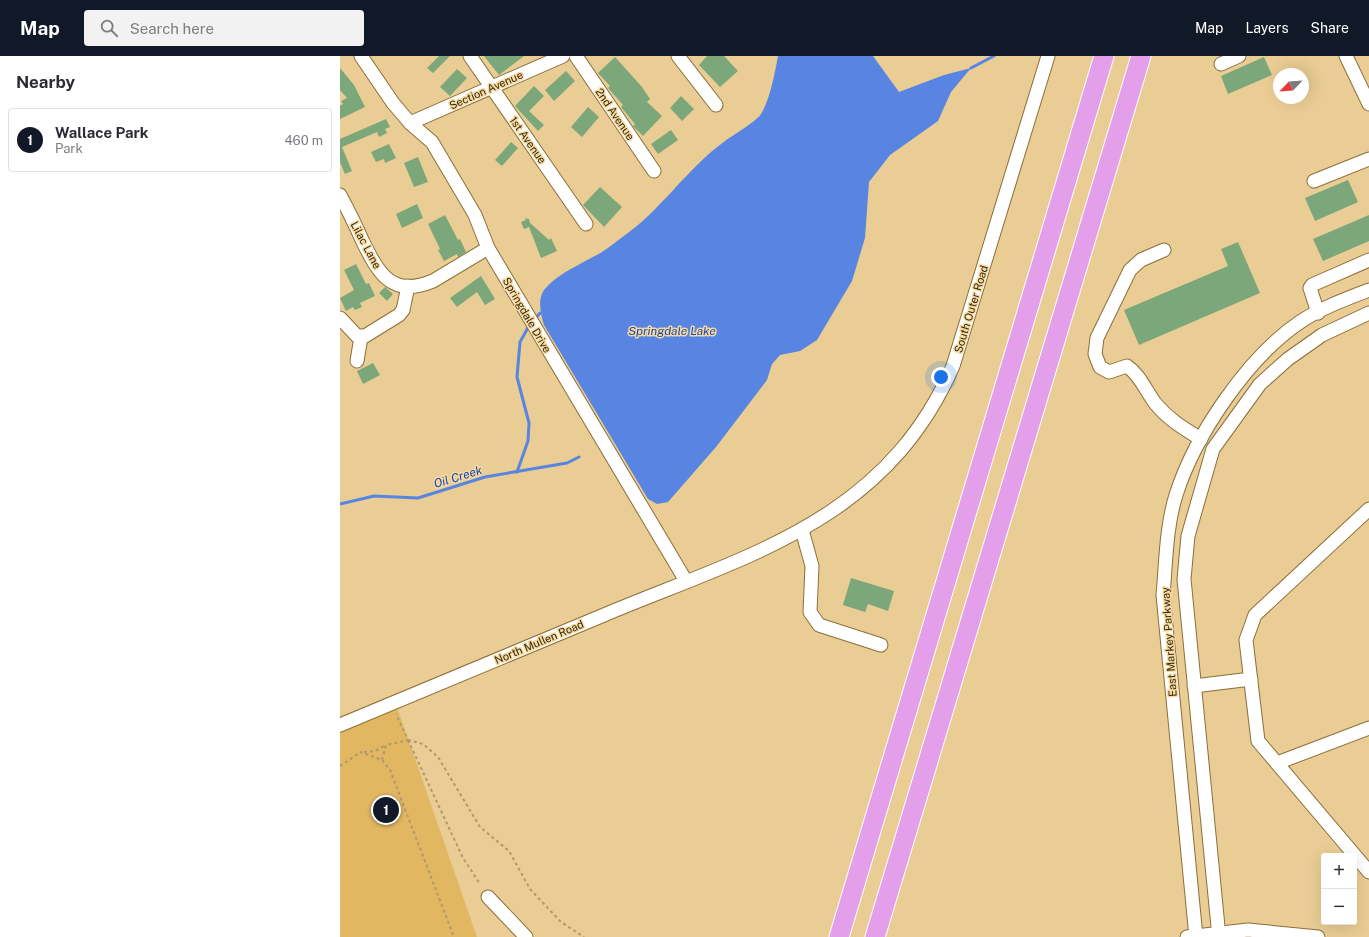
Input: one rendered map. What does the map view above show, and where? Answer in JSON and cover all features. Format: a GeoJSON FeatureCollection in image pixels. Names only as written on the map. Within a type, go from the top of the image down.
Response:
{"type":"FeatureCollection","features":[{"type":"Feature","properties":{"kind":"highway"},"geometry":{"type":"LineString","coordinates":[[838,937],[1104,56]]}},
{"type":"Feature","properties":{"kind":"highway"},"geometry":{"type":"LineString","coordinates":[[875,937],[1141,56]]}},
{"type":"Feature","properties":{"kind":"street","name":"Springdale Drive"},"geometry":{"type":"LineString","coordinates":[[361,56],[393,103],[410,123],[432,142],[475,215],[488,248],[686,581]]}},
{"type":"Feature","properties":{"kind":"street","name":"1st Avenue"},"geometry":{"type":"LineString","coordinates":[[470,56],[586,224]]}},
{"type":"Feature","properties":{"kind":"street","name":"Section Avenue"},"geometry":{"type":"LineString","coordinates":[[410,123],[563,56]]}},
{"type":"Feature","properties":{"kind":"street","name":"2nd Avenue"},"geometry":{"type":"LineString","coordinates":[[576,56],[654,171]]}},
{"type":"Feature","properties":{"kind":"street"},"geometry":{"type":"LineString","coordinates":[[678,56],[716,105]]}},
{"type":"Feature","properties":{"kind":"street","name":"South Outer Road"},"geometry":{"type":"LineString","coordinates":[[802,530],[859,492],[901,451],[930,410],[948,378],[953,366],[1048,56]]}},
{"type":"Feature","properties":{"kind":"street"},"geometry":{"type":"LineString","coordinates":[[1220,64],[1239,56]]}},
{"type":"Feature","properties":{"kind":"street"},"geometry":{"type":"LineString","coordinates":[[1346,56],[1369,104]]}},
{"type":"Feature","properties":{"kind":"street"},"geometry":{"type":"LineString","coordinates":[[1314,181],[1369,158]]}},
{"type":"Feature","properties":{"kind":"street","name":"Lilac Lane"},"geometry":{"type":"LineString","coordinates":[[340,195],[377,269],[392,282],[408,286],[423,285],[433,281],[488,248]]}},
{"type":"Feature","properties":{"kind":"street"},"geometry":{"type":"LineString","coordinates":[[1164,250],[1141,260],[1130,270],[1097,338],[1095,354],[1100,367],[1109,372],[1128,366],[1134,370],[1155,403],[1172,422],[1201,439]]}},
{"type":"Feature","properties":{"kind":"street"},"geometry":{"type":"LineString","coordinates":[[1318,313],[1310,288],[1312,285],[1369,260]]}},
{"type":"Feature","properties":{"kind":"street"},"geometry":{"type":"LineString","coordinates":[[357,361],[361,338],[399,315],[403,310],[408,286]]}},
{"type":"Feature","properties":{"kind":"street","name":"East Markey Parkway"},"geometry":{"type":"LineString","coordinates":[[1193,937],[1163,595],[1168,541],[1176,496],[1201,439],[1227,398],[1260,356],[1300,322],[1369,290]]}},
{"type":"Feature","properties":{"kind":"street","name":"East Markey Parkway"},"geometry":{"type":"LineString","coordinates":[[1219,935],[1184,579],[1188,536],[1213,449],[1260,384],[1288,359],[1322,335],[1369,313]]}},
{"type":"Feature","properties":{"kind":"street"},"geometry":{"type":"LineString","coordinates":[[340,318],[357,336],[361,338]]}},
{"type":"Feature","properties":{"kind":"street"},"geometry":{"type":"LineString","coordinates":[[1369,509],[1255,615],[1246,640],[1258,741],[1369,872]]}},
{"type":"Feature","properties":{"kind":"street"},"geometry":{"type":"LineString","coordinates":[[802,530],[812,566],[810,612],[819,625],[882,645]]}},
{"type":"Feature","properties":{"kind":"street","name":"North Mullen Road"},"geometry":{"type":"LineString","coordinates":[[392,704],[686,581],[750,556],[802,530]]}},
{"type":"Feature","properties":{"kind":"street"},"geometry":{"type":"LineString","coordinates":[[1194,686],[1251,679]]}},
{"type":"Feature","properties":{"kind":"street"},"geometry":{"type":"LineString","coordinates":[[340,725],[392,704]]}},
{"type":"Feature","properties":{"kind":"street"},"geometry":{"type":"LineString","coordinates":[[1277,763],[1369,728]]}},
{"type":"Feature","properties":{"kind":"street"},"geometry":{"type":"LineString","coordinates":[[488,897],[526,937]]}},
{"type":"Feature","properties":{"kind":"street"},"geometry":{"type":"LineString","coordinates":[[1193,937],[1219,935],[1248,930],[1318,937]]}},
{"type":"Feature","properties":{"kind":"path"},"geometry":{"type":"LineString","coordinates":[[392,704],[463,858],[480,884]]}},
{"type":"Feature","properties":{"kind":"path"},"geometry":{"type":"LineString","coordinates":[[340,766],[361,752],[375,751],[386,745],[408,740],[423,744],[438,757],[480,827],[509,851],[530,889],[562,922],[584,937]]}},
{"type":"Feature","properties":{"kind":"path"},"geometry":{"type":"LineString","coordinates":[[382,760],[386,745]]}},
{"type":"Feature","properties":{"kind":"path"},"geometry":{"type":"LineString","coordinates":[[361,752],[382,760],[390,770],[454,937]]}},
{"type":"Feature","properties":{"kind":"shaded area"},"geometry":{"type":"Polygon","coordinates":[[[397,707],[477,937],[340,937],[340,731],[397,707]]]}},
{"type":"Feature","properties":{"kind":"water","name":"Springdale Lake"},"geometry":{"type":"Polygon","coordinates":[[[778,56],[873,56],[899,92],[944,75],[971,68],[951,92],[938,121],[890,155],[869,182],[865,238],[852,281],[817,340],[800,351],[780,355],[772,364],[767,380],[716,447],[668,502],[657,504],[648,499],[544,325],[540,303],[542,294],[554,280],[603,251],[635,227],[649,215],[711,152],[759,117],[770,94],[778,56]]]}},
{"type":"Feature","properties":{"kind":"building"},"geometry":{"type":"Polygon","coordinates":[[[439,56],[450,56],[433,73],[427,68],[439,56]]]}},
{"type":"Feature","properties":{"kind":"building"},"geometry":{"type":"Polygon","coordinates":[[[484,56],[524,56],[499,75],[484,56]]]}},
{"type":"Feature","properties":{"kind":"building"},"geometry":{"type":"Polygon","coordinates":[[[707,56],[724,56],[738,71],[720,87],[699,65],[707,56]]]}},
{"type":"Feature","properties":{"kind":"building"},"geometry":{"type":"Polygon","coordinates":[[[615,57],[642,87],[650,99],[647,102],[662,116],[643,136],[633,126],[635,124],[621,107],[623,105],[608,88],[610,86],[598,73],[615,57]]]}},
{"type":"Feature","properties":{"kind":"building"},"geometry":{"type":"Polygon","coordinates":[[[1264,57],[1272,75],[1228,94],[1221,76],[1264,57]]]}},
{"type":"Feature","properties":{"kind":"building"},"geometry":{"type":"Polygon","coordinates":[[[340,68],[354,85],[365,107],[340,119],[340,106],[343,104],[341,101],[347,98],[340,90],[340,68]]]}},
{"type":"Feature","properties":{"kind":"building"},"geometry":{"type":"Polygon","coordinates":[[[457,69],[467,78],[450,96],[440,87],[457,69]]]}},
{"type":"Feature","properties":{"kind":"building"},"geometry":{"type":"Polygon","coordinates":[[[566,71],[575,81],[554,101],[545,90],[566,71]]]}},
{"type":"Feature","properties":{"kind":"building"},"geometry":{"type":"Polygon","coordinates":[[[534,86],[544,96],[529,111],[544,125],[538,131],[515,106],[534,86]]]}},
{"type":"Feature","properties":{"kind":"building"},"geometry":{"type":"Polygon","coordinates":[[[681,96],[694,109],[682,121],[670,108],[681,96]]]}},
{"type":"Feature","properties":{"kind":"building"},"geometry":{"type":"Polygon","coordinates":[[[588,107],[599,117],[582,137],[571,127],[588,107]]]}},
{"type":"Feature","properties":{"kind":"building"},"geometry":{"type":"Polygon","coordinates":[[[386,119],[390,127],[385,129],[387,133],[379,137],[377,132],[342,147],[352,171],[345,174],[340,162],[340,139],[386,119]]]}},
{"type":"Feature","properties":{"kind":"building"},"geometry":{"type":"Polygon","coordinates":[[[671,130],[678,140],[658,154],[651,144],[671,130]]]}},
{"type":"Feature","properties":{"kind":"building"},"geometry":{"type":"Polygon","coordinates":[[[511,142],[518,148],[502,166],[495,160],[511,142]]]}},
{"type":"Feature","properties":{"kind":"building"},"geometry":{"type":"Polygon","coordinates":[[[389,144],[396,158],[385,163],[384,159],[376,162],[371,152],[389,144]]]}},
{"type":"Feature","properties":{"kind":"building"},"geometry":{"type":"Polygon","coordinates":[[[418,157],[428,182],[414,187],[404,163],[418,157]]]}},
{"type":"Feature","properties":{"kind":"building"},"geometry":{"type":"Polygon","coordinates":[[[1348,180],[1358,202],[1315,221],[1305,198],[1348,180]]]}},
{"type":"Feature","properties":{"kind":"building"},"geometry":{"type":"Polygon","coordinates":[[[600,187],[622,207],[604,227],[583,205],[600,187]]]}},
{"type":"Feature","properties":{"kind":"building"},"geometry":{"type":"Polygon","coordinates":[[[417,204],[423,218],[402,228],[396,214],[417,204]]]}},
{"type":"Feature","properties":{"kind":"building"},"geometry":{"type":"Polygon","coordinates":[[[445,215],[466,252],[458,257],[457,254],[444,261],[428,224],[445,215]]]}},
{"type":"Feature","properties":{"kind":"building"},"geometry":{"type":"Polygon","coordinates":[[[1369,215],[1369,241],[1323,261],[1313,239],[1369,215]]]}},
{"type":"Feature","properties":{"kind":"building"},"geometry":{"type":"Polygon","coordinates":[[[525,218],[529,219],[530,223],[549,240],[551,238],[557,251],[541,258],[529,227],[524,229],[521,222],[526,220],[525,218]]]}},
{"type":"Feature","properties":{"kind":"building"},"geometry":{"type":"Polygon","coordinates":[[[1238,242],[1260,293],[1139,345],[1124,310],[1228,266],[1221,249],[1238,242]]]}},
{"type":"Feature","properties":{"kind":"building"},"geometry":{"type":"Polygon","coordinates":[[[356,264],[366,284],[369,283],[375,296],[360,303],[362,307],[355,310],[353,307],[346,311],[340,298],[354,290],[344,270],[356,264]]]}},
{"type":"Feature","properties":{"kind":"building"},"geometry":{"type":"Polygon","coordinates":[[[481,276],[495,299],[485,305],[477,292],[457,307],[450,298],[481,276]]]}},
{"type":"Feature","properties":{"kind":"building"},"geometry":{"type":"Polygon","coordinates":[[[385,287],[393,294],[387,301],[379,293],[385,287]]]}},
{"type":"Feature","properties":{"kind":"building"},"geometry":{"type":"Polygon","coordinates":[[[373,363],[380,375],[363,384],[357,371],[373,363]]]}},
{"type":"Feature","properties":{"kind":"building"},"geometry":{"type":"Polygon","coordinates":[[[851,578],[894,591],[888,611],[868,604],[865,612],[843,605],[851,578]]]}},
{"type":"Feature","properties":{"kind":"waterway"},"geometry":{"type":"LineString","coordinates":[[971,68],[994,56]]}},
{"type":"Feature","properties":{"kind":"waterway"},"geometry":{"type":"LineString","coordinates":[[535,319],[540,313]]}},
{"type":"Feature","properties":{"kind":"waterway"},"geometry":{"type":"LineString","coordinates":[[517,472],[528,441],[529,423],[517,377],[520,342],[530,324]]}},
{"type":"Feature","properties":{"kind":"waterway","name":"Oil Creek"},"geometry":{"type":"LineString","coordinates":[[340,504],[374,496],[418,498],[485,477],[567,463],[579,457]]}},
{"type":"Feature","properties":{"kind":"place","name":"Wallace Park"},"geometry":{"type":"Point","coordinates":[386,810]}}]}
